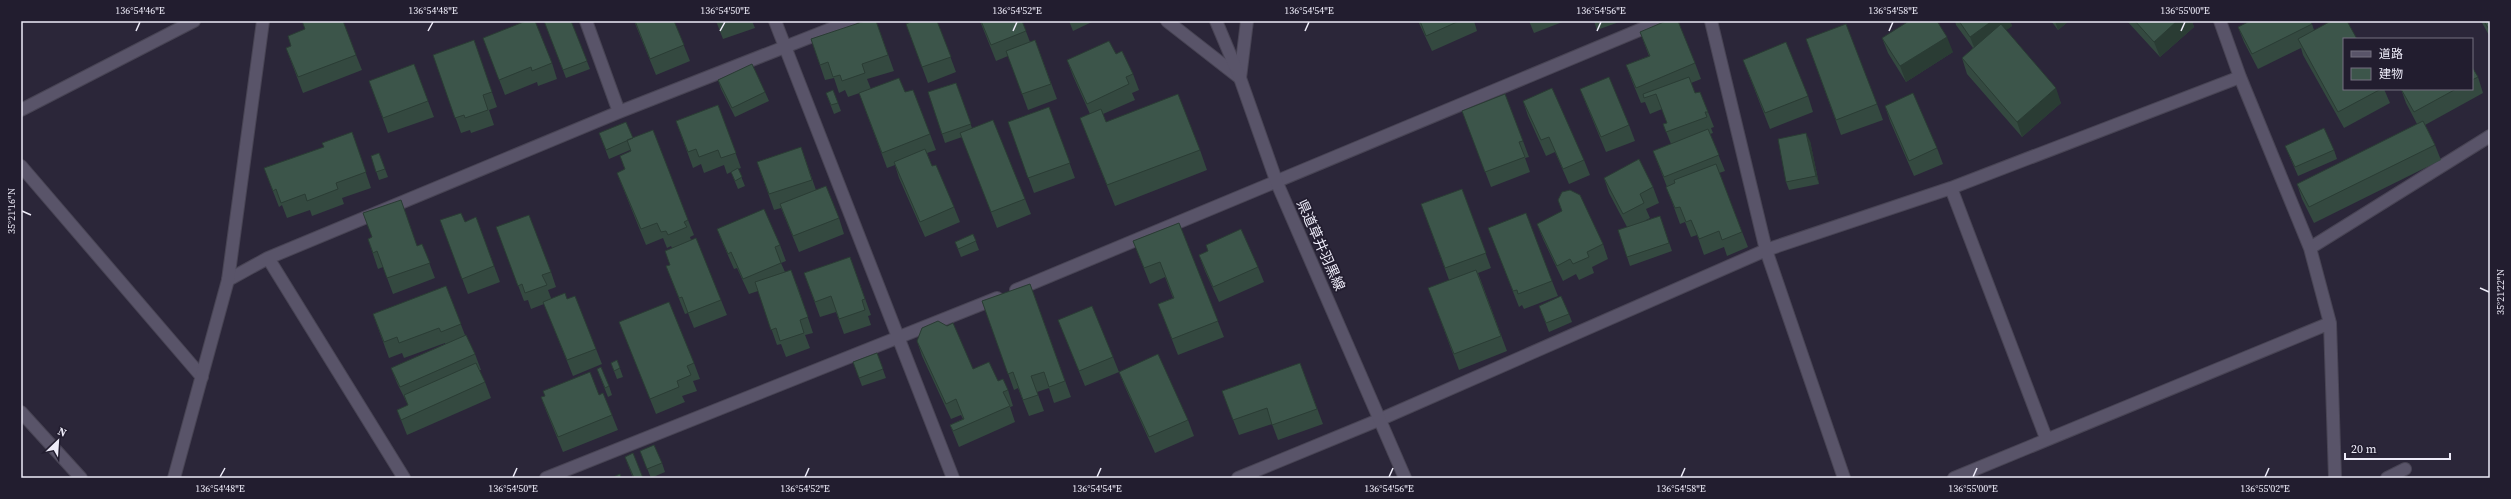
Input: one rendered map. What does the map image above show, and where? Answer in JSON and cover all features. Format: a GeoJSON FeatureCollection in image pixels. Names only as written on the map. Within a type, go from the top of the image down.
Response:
{"type":"FeatureCollection","features":[{"type":"Feature","properties":{"kind":"street"},"geometry":{"type":"LineString","coordinates":[[21,110],[194,21]]}},
{"type":"Feature","properties":{"kind":"street"},"geometry":{"type":"LineString","coordinates":[[174,478],[228,280],[263,21]]}},
{"type":"Feature","properties":{"kind":"street"},"geometry":{"type":"LineString","coordinates":[[586,21],[619,112]]}},
{"type":"Feature","properties":{"kind":"street"},"geometry":{"type":"LineString","coordinates":[[775,21],[953,478]]}},
{"type":"Feature","properties":{"kind":"street"},"geometry":{"type":"LineString","coordinates":[[228,280],[268,258],[619,112],[851,21]]}},
{"type":"Feature","properties":{"kind":"street"},"geometry":{"type":"LineString","coordinates":[[1167,21],[1240,78]]}},
{"type":"Feature","properties":{"kind":"street","name":"県道草井羽黒線"},"geometry":{"type":"LineString","coordinates":[[1216,21],[1240,78],[1277,183],[1405,478]]}},
{"type":"Feature","properties":{"kind":"street"},"geometry":{"type":"LineString","coordinates":[[1240,78],[1247,21]]}},
{"type":"Feature","properties":{"kind":"street"},"geometry":{"type":"LineString","coordinates":[[546,478],[899,338],[1277,183],[1661,21]]}},
{"type":"Feature","properties":{"kind":"street"},"geometry":{"type":"LineString","coordinates":[[1710,21],[1766,250],[1844,478]]}},
{"type":"Feature","properties":{"kind":"street"},"geometry":{"type":"LineString","coordinates":[[2220,21],[2240,77],[2310,248],[2330,323],[2335,478]]}},
{"type":"Feature","properties":{"kind":"street"},"geometry":{"type":"LineString","coordinates":[[1238,478],[1380,419],[1766,250],[1951,188],[2240,77]]}},
{"type":"Feature","properties":{"kind":"street"},"geometry":{"type":"LineString","coordinates":[[2310,248],[2490,136]]}},
{"type":"Feature","properties":{"kind":"street"},"geometry":{"type":"LineString","coordinates":[[21,166],[202,377]]}},
{"type":"Feature","properties":{"kind":"street"},"geometry":{"type":"LineString","coordinates":[[1951,188],[2046,438]]}},
{"type":"Feature","properties":{"kind":"street"},"geometry":{"type":"LineString","coordinates":[[268,258],[404,478]]}},
{"type":"Feature","properties":{"kind":"street"},"geometry":{"type":"LineString","coordinates":[[1954,478],[2046,438],[2330,323]]}},
{"type":"Feature","properties":{"kind":"street"},"geometry":{"type":"LineString","coordinates":[[21,412],[81,478]]}},
{"type":"Feature","properties":{"kind":"street"},"geometry":{"type":"LineString","coordinates":[[2387,478],[2405,469]]}},
{"type":"Feature","properties":{"kind":"building"},"geometry":{"type":"Polygon","coordinates":[[[302,21],[343,21],[356,55],[298,77],[286,48],[291,46],[288,36],[305,29],[302,21]]]}},
{"type":"Feature","properties":{"kind":"building"},"geometry":{"type":"Polygon","coordinates":[[[526,21],[535,21],[552,63],[532,71],[531,67],[499,80],[483,38],[526,21]]]}},
{"type":"Feature","properties":{"kind":"building"},"geometry":{"type":"Polygon","coordinates":[[[544,21],[571,21],[587,61],[563,70],[544,21]]]}},
{"type":"Feature","properties":{"kind":"building"},"geometry":{"type":"Polygon","coordinates":[[[635,21],[674,21],[684,45],[650,59],[635,21]]]}},
{"type":"Feature","properties":{"kind":"building"},"geometry":{"type":"Polygon","coordinates":[[[865,21],[876,21],[888,55],[862,64],[865,73],[842,81],[840,75],[833,77],[828,62],[820,65],[811,39],[865,21]]]}},
{"type":"Feature","properties":{"kind":"building"},"geometry":{"type":"Polygon","coordinates":[[[913,21],[937,21],[951,57],[922,67],[906,24],[913,21]]]}},
{"type":"Feature","properties":{"kind":"building"},"geometry":{"type":"Polygon","coordinates":[[[981,21],[1022,21],[1026,31],[991,45],[981,21]]]}},
{"type":"Feature","properties":{"kind":"building"},"geometry":{"type":"Polygon","coordinates":[[[1420,21],[1459,21],[1426,36],[1420,21]]]}},
{"type":"Feature","properties":{"kind":"building"},"geometry":{"type":"Polygon","coordinates":[[[1666,21],[1678,21],[1695,63],[1636,88],[1626,65],[1650,56],[1640,32],[1666,21]]]}},
{"type":"Feature","properties":{"kind":"building"},"geometry":{"type":"Polygon","coordinates":[[[1909,21],[1937,21],[1947,37],[1900,66],[1882,38],[1909,21]]]}},
{"type":"Feature","properties":{"kind":"building"},"geometry":{"type":"Polygon","coordinates":[[[1959,21],[1992,21],[1970,37],[1959,21]]]}},
{"type":"Feature","properties":{"kind":"building"},"geometry":{"type":"Polygon","coordinates":[[[2135,21],[2177,21],[2154,42],[2135,21]]]}},
{"type":"Feature","properties":{"kind":"building"},"geometry":{"type":"Polygon","coordinates":[[[2250,21],[2310,21],[2312,24],[2252,54],[2238,27],[2250,21]]]}},
{"type":"Feature","properties":{"kind":"building"},"geometry":{"type":"Polygon","coordinates":[[[2331,21],[2347,21],[2356,38],[2343,38],[2343,90],[2379,90],[2338,112],[2298,39],[2331,21]]]}},
{"type":"Feature","properties":{"kind":"building"},"geometry":{"type":"Polygon","coordinates":[[[2484,21],[2490,21],[2490,31],[2484,21]]]}},
{"type":"Feature","properties":{"kind":"building"},"geometry":{"type":"Polygon","coordinates":[[[1846,24],[1877,104],[1836,120],[1806,39],[1846,24]]]}},
{"type":"Feature","properties":{"kind":"building"},"geometry":{"type":"Polygon","coordinates":[[[2001,24],[2056,88],[2017,122],[1962,58],[2001,24]]]}},
{"type":"Feature","properties":{"kind":"building"},"geometry":{"type":"Polygon","coordinates":[[[474,40],[492,92],[483,95],[488,110],[465,118],[464,115],[455,118],[433,55],[474,40]]]}},
{"type":"Feature","properties":{"kind":"building"},"geometry":{"type":"Polygon","coordinates":[[[1035,40],[1051,84],[1022,94],[1006,51],[1035,40]]]}},
{"type":"Feature","properties":{"kind":"building"},"geometry":{"type":"Polygon","coordinates":[[[1109,41],[1116,54],[1122,51],[1133,74],[1126,77],[1129,84],[1087,104],[1067,60],[1109,41]]]}},
{"type":"Feature","properties":{"kind":"building"},"geometry":{"type":"Polygon","coordinates":[[[1786,42],[1808,96],[1765,113],[1743,60],[1786,42]]]}},
{"type":"Feature","properties":{"kind":"building"},"geometry":{"type":"Polygon","coordinates":[[[414,64],[428,101],[383,118],[369,81],[414,64]]]}},
{"type":"Feature","properties":{"kind":"building"},"geometry":{"type":"Polygon","coordinates":[[[752,64],[765,92],[732,108],[718,80],[752,64]]]}},
{"type":"Feature","properties":{"kind":"building"},"geometry":{"type":"Polygon","coordinates":[[[2473,69],[2478,77],[2473,80],[2473,69]]]}},
{"type":"Feature","properties":{"kind":"building"},"geometry":{"type":"Polygon","coordinates":[[[1609,77],[1629,125],[1601,137],[1580,89],[1609,77]]]}},
{"type":"Feature","properties":{"kind":"building"},"geometry":{"type":"Polygon","coordinates":[[[1689,77],[1695,93],[1700,92],[1708,112],[1705,112],[1707,117],[1666,132],[1663,124],[1667,123],[1656,94],[1644,98],[1643,94],[1689,77]]]}},
{"type":"Feature","properties":{"kind":"building"},"geometry":{"type":"Polygon","coordinates":[[[899,78],[905,92],[913,90],[930,134],[882,153],[859,93],[899,78]]]}},
{"type":"Feature","properties":{"kind":"building"},"geometry":{"type":"Polygon","coordinates":[[[956,83],[971,124],[942,134],[928,92],[956,83]]]}},
{"type":"Feature","properties":{"kind":"building"},"geometry":{"type":"Polygon","coordinates":[[[1552,88],[1584,160],[1563,169],[1549,137],[1541,140],[1523,101],[1552,88]]]}},
{"type":"Feature","properties":{"kind":"building"},"geometry":{"type":"Polygon","coordinates":[[[833,90],[838,103],[831,105],[826,93],[833,90]]]}},
{"type":"Feature","properties":{"kind":"building"},"geometry":{"type":"Polygon","coordinates":[[[2402,90],[2454,90],[2414,112],[2402,90]]]}},
{"type":"Feature","properties":{"kind":"building"},"geometry":{"type":"Polygon","coordinates":[[[1913,93],[1937,148],[1909,161],[1885,106],[1913,93]]]}},
{"type":"Feature","properties":{"kind":"building"},"geometry":{"type":"Polygon","coordinates":[[[1178,94],[1200,150],[1107,185],[1080,118],[1101,109],[1106,122],[1178,94]]]}},
{"type":"Feature","properties":{"kind":"building"},"geometry":{"type":"Polygon","coordinates":[[[1505,94],[1523,141],[1519,142],[1525,157],[1485,172],[1462,111],[1505,94]]]}},
{"type":"Feature","properties":{"kind":"building"},"geometry":{"type":"Polygon","coordinates":[[[718,105],[736,153],[721,158],[718,150],[699,157],[696,149],[688,152],[676,121],[718,105]]]}},
{"type":"Feature","properties":{"kind":"building"},"geometry":{"type":"Polygon","coordinates":[[[1049,107],[1070,163],[1028,178],[1008,122],[1049,107]]]}},
{"type":"Feature","properties":{"kind":"building"},"geometry":{"type":"Polygon","coordinates":[[[993,120],[1025,199],[991,212],[960,133],[993,120]]]}},
{"type":"Feature","properties":{"kind":"building"},"geometry":{"type":"Polygon","coordinates":[[[2423,121],[2435,145],[2309,207],[2297,184],[2423,121]]]}},
{"type":"Feature","properties":{"kind":"building"},"geometry":{"type":"Polygon","coordinates":[[[626,122],[633,138],[606,150],[599,133],[626,122]]]}},
{"type":"Feature","properties":{"kind":"building"},"geometry":{"type":"Polygon","coordinates":[[[2324,128],[2334,150],[2295,167],[2285,146],[2324,128]]]}},
{"type":"Feature","properties":{"kind":"building"},"geometry":{"type":"Polygon","coordinates":[[[1708,129],[1719,155],[1664,177],[1653,151],[1708,129]]]}},
{"type":"Feature","properties":{"kind":"building"},"geometry":{"type":"Polygon","coordinates":[[[653,130],[688,220],[684,222],[687,227],[668,235],[666,231],[661,232],[657,223],[641,229],[617,173],[625,169],[620,156],[631,151],[627,140],[653,130]]]}},
{"type":"Feature","properties":{"kind":"building"},"geometry":{"type":"Polygon","coordinates":[[[352,132],[366,172],[336,183],[338,189],[307,201],[305,194],[281,203],[276,189],[273,191],[264,168],[324,147],[322,143],[352,132]]]}},
{"type":"Feature","properties":{"kind":"building"},"geometry":{"type":"Polygon","coordinates":[[[1806,133],[1816,176],[1786,182],[1778,139],[1806,133]]]}},
{"type":"Feature","properties":{"kind":"building"},"geometry":{"type":"Polygon","coordinates":[[[801,147],[812,180],[769,194],[757,162],[801,147]]]}},
{"type":"Feature","properties":{"kind":"building"},"geometry":{"type":"Polygon","coordinates":[[[925,149],[932,166],[936,165],[954,207],[920,222],[894,162],[925,149]]]}},
{"type":"Feature","properties":{"kind":"building"},"geometry":{"type":"Polygon","coordinates":[[[379,153],[385,169],[376,172],[371,156],[379,153]]]}},
{"type":"Feature","properties":{"kind":"building"},"geometry":{"type":"Polygon","coordinates":[[[1639,159],[1653,187],[1640,194],[1644,203],[1623,214],[1604,178],[1639,159]]]}},
{"type":"Feature","properties":{"kind":"building"},"geometry":{"type":"Polygon","coordinates":[[[1716,164],[1742,232],[1722,240],[1719,231],[1699,239],[1691,220],[1686,222],[1680,207],[1675,208],[1666,187],[1675,183],[1674,180],[1716,164]]]}},
{"type":"Feature","properties":{"kind":"building"},"geometry":{"type":"Polygon","coordinates":[[[738,168],[742,177],[735,181],[731,172],[738,168]]]}},
{"type":"Feature","properties":{"kind":"building"},"geometry":{"type":"Polygon","coordinates":[[[826,186],[839,218],[793,236],[780,204],[826,186]]]}},
{"type":"Feature","properties":{"kind":"building"},"geometry":{"type":"Polygon","coordinates":[[[1462,189],[1486,253],[1445,268],[1421,204],[1462,189]]]}},
{"type":"Feature","properties":{"kind":"building"},"geometry":{"type":"Polygon","coordinates":[[[1570,190],[1580,195],[1603,244],[1587,252],[1589,257],[1573,264],[1570,259],[1557,266],[1537,224],[1562,211],[1558,200],[1562,192],[1570,190]]]}},
{"type":"Feature","properties":{"kind":"building"},"geometry":{"type":"Polygon","coordinates":[[[401,200],[417,246],[422,244],[430,263],[387,278],[377,251],[373,253],[368,239],[372,237],[363,213],[401,200]]]}},
{"type":"Feature","properties":{"kind":"building"},"geometry":{"type":"Polygon","coordinates":[[[764,209],[780,245],[775,247],[781,263],[743,279],[731,252],[728,254],[717,229],[764,209]]]}},
{"type":"Feature","properties":{"kind":"building"},"geometry":{"type":"Polygon","coordinates":[[[461,213],[465,222],[476,217],[494,266],[462,279],[440,220],[461,213]]]}},
{"type":"Feature","properties":{"kind":"building"},"geometry":{"type":"Polygon","coordinates":[[[1526,213],[1552,281],[1518,294],[1517,290],[1513,291],[1488,228],[1526,213]]]}},
{"type":"Feature","properties":{"kind":"building"},"geometry":{"type":"Polygon","coordinates":[[[529,215],[551,272],[542,275],[547,285],[525,293],[522,284],[518,286],[496,227],[529,215]]]}},
{"type":"Feature","properties":{"kind":"building"},"geometry":{"type":"Polygon","coordinates":[[[1660,216],[1669,243],[1627,257],[1618,230],[1660,216]]]}},
{"type":"Feature","properties":{"kind":"building"},"geometry":{"type":"Polygon","coordinates":[[[1179,223],[1218,321],[1172,339],[1158,304],[1174,298],[1160,262],[1144,268],[1133,241],[1179,223]]]}},
{"type":"Feature","properties":{"kind":"building"},"geometry":{"type":"Polygon","coordinates":[[[1241,229],[1258,267],[1213,287],[1199,255],[1208,251],[1206,245],[1241,229]]]}},
{"type":"Feature","properties":{"kind":"building"},"geometry":{"type":"Polygon","coordinates":[[[973,234],[976,241],[958,249],[955,242],[973,234]]]}},
{"type":"Feature","properties":{"kind":"building"},"geometry":{"type":"Polygon","coordinates":[[[696,238],[721,300],[688,313],[682,297],[679,298],[666,266],[670,265],[665,251],[696,238]]]}},
{"type":"Feature","properties":{"kind":"building"},"geometry":{"type":"Polygon","coordinates":[[[850,257],[865,299],[862,300],[865,310],[839,319],[831,296],[815,302],[804,273],[850,257]]]}},
{"type":"Feature","properties":{"kind":"building"},"geometry":{"type":"Polygon","coordinates":[[[791,270],[808,317],[800,320],[804,333],[780,341],[776,328],[771,330],[755,282],[791,270]]]}},
{"type":"Feature","properties":{"kind":"building"},"geometry":{"type":"Polygon","coordinates":[[[1476,270],[1501,336],[1454,354],[1428,288],[1476,270]]]}},
{"type":"Feature","properties":{"kind":"building"},"geometry":{"type":"Polygon","coordinates":[[[1030,284],[1065,381],[1049,387],[1044,372],[1031,376],[1038,395],[1023,400],[1013,372],[1008,374],[982,301],[1030,284]]]}},
{"type":"Feature","properties":{"kind":"building"},"geometry":{"type":"Polygon","coordinates":[[[446,286],[461,324],[441,332],[439,328],[399,343],[397,337],[384,342],[373,314],[446,286]]]}},
{"type":"Feature","properties":{"kind":"building"},"geometry":{"type":"Polygon","coordinates":[[[565,293],[567,299],[575,296],[596,349],[567,360],[543,302],[565,293]]]}},
{"type":"Feature","properties":{"kind":"building"},"geometry":{"type":"Polygon","coordinates":[[[1561,296],[1569,314],[1546,323],[1539,306],[1561,296]]]}},
{"type":"Feature","properties":{"kind":"building"},"geometry":{"type":"Polygon","coordinates":[[[669,302],[694,363],[687,366],[691,375],[677,381],[679,387],[650,399],[619,322],[669,302]]]}},
{"type":"Feature","properties":{"kind":"building"},"geometry":{"type":"Polygon","coordinates":[[[1092,306],[1113,357],[1079,371],[1058,320],[1092,306]]]}},
{"type":"Feature","properties":{"kind":"building"},"geometry":{"type":"Polygon","coordinates":[[[938,321],[947,326],[953,323],[973,369],[989,362],[998,381],[1003,379],[1008,390],[1003,392],[1010,406],[953,431],[950,425],[964,419],[956,399],[946,404],[917,341],[922,328],[938,321]]]}},
{"type":"Feature","properties":{"kind":"building"},"geometry":{"type":"Polygon","coordinates":[[[466,335],[475,354],[400,387],[391,368],[466,335]]]}},
{"type":"Feature","properties":{"kind":"building"},"geometry":{"type":"Polygon","coordinates":[[[877,353],[883,369],[859,378],[853,362],[877,353]]]}},
{"type":"Feature","properties":{"kind":"building"},"geometry":{"type":"Polygon","coordinates":[[[1158,354],[1188,420],[1149,437],[1119,372],[1158,354]]]}},
{"type":"Feature","properties":{"kind":"building"},"geometry":{"type":"Polygon","coordinates":[[[617,360],[620,368],[614,371],[611,363],[617,360]]]}},
{"type":"Feature","properties":{"kind":"building"},"geometry":{"type":"Polygon","coordinates":[[[476,363],[485,382],[401,420],[397,410],[408,405],[404,395],[476,363]]]}},
{"type":"Feature","properties":{"kind":"building"},"geometry":{"type":"Polygon","coordinates":[[[1300,363],[1317,409],[1272,425],[1267,408],[1233,420],[1222,391],[1300,363]]]}},
{"type":"Feature","properties":{"kind":"building"},"geometry":{"type":"Polygon","coordinates":[[[601,367],[609,386],[605,388],[597,369],[601,367]]]}},
{"type":"Feature","properties":{"kind":"building"},"geometry":{"type":"Polygon","coordinates":[[[590,372],[599,395],[603,393],[612,415],[558,437],[541,397],[545,396],[543,391],[590,372]]]}},
{"type":"Feature","properties":{"kind":"building"},"geometry":{"type":"Polygon","coordinates":[[[654,445],[662,463],[647,469],[640,451],[654,445]]]}},
{"type":"Feature","properties":{"kind":"building"},"geometry":{"type":"Polygon","coordinates":[[[633,453],[643,478],[634,478],[625,457],[633,453]]]}},
{"type":"Feature","properties":{"kind":"building"},"geometry":{"type":"Polygon","coordinates":[[[620,474],[621,478],[611,478],[620,474]]]}}]}
